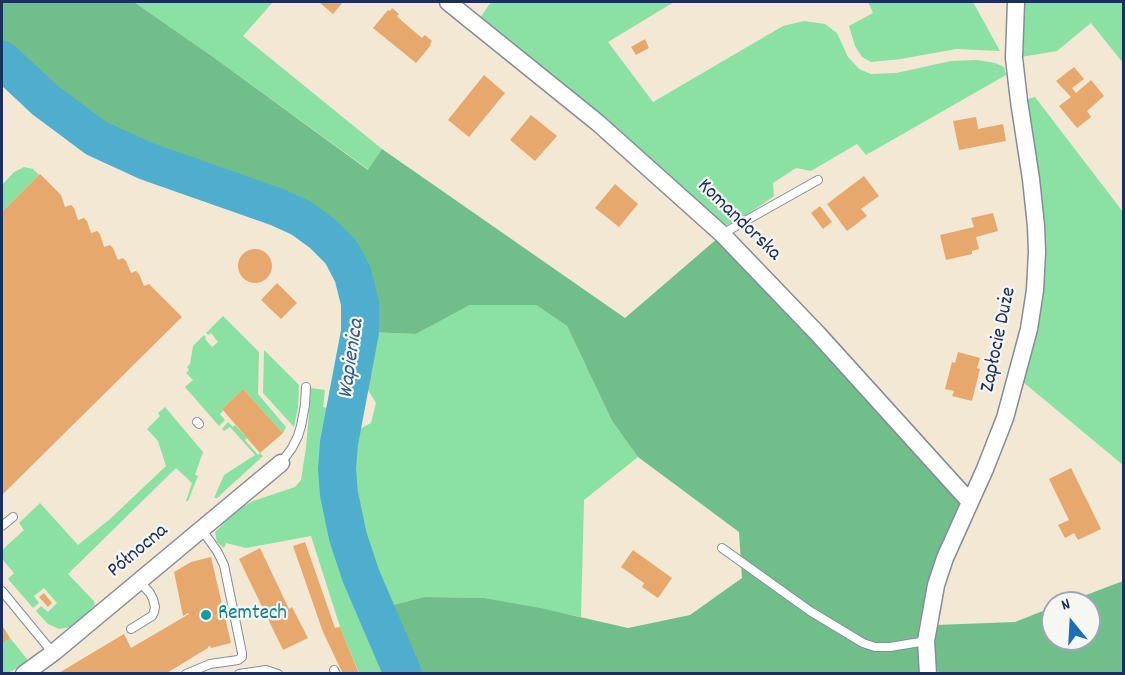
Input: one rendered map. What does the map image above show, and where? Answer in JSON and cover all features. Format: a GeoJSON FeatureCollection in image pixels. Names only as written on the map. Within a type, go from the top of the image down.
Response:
{"type":"FeatureCollection","features":[{"type":"Feature","properties":{"kind":"street","name":"Komandorska"},"geometry":{"type":"LineString","coordinates":[[448,2],[598,123],[722,234],[817,333],[970,502]]}},
{"type":"Feature","properties":{"kind":"street","name":"Zapłocie Duże"},"geometry":{"type":"LineString","coordinates":[[928,674],[926,641],[936,585],[945,558],[986,469],[1005,418],[1029,329],[1035,290],[1036,226],[1014,58],[1016,2]]}},
{"type":"Feature","properties":{"kind":"street","name":"Północna"},"geometry":{"type":"LineString","coordinates":[[24,674],[281,463]]}},
{"type":"Feature","properties":{"kind":"lane"},"geometry":{"type":"LineString","coordinates":[[722,234],[818,180]]}},
{"type":"Feature","properties":{"kind":"lane"},"geometry":{"type":"LineString","coordinates":[[281,463],[292,448],[302,426],[306,387]]}},
{"type":"Feature","properties":{"kind":"lane"},"geometry":{"type":"LineString","coordinates":[[2,526],[13,517]]}},
{"type":"Feature","properties":{"kind":"lane"},"geometry":{"type":"LineString","coordinates":[[186,674],[210,664],[238,660],[243,653],[224,565],[202,530]]}},
{"type":"Feature","properties":{"kind":"lane"},"geometry":{"type":"LineString","coordinates":[[722,548],[810,611],[862,643],[890,647],[926,641]]}},
{"type":"Feature","properties":{"kind":"lane"},"geometry":{"type":"LineString","coordinates":[[131,629],[152,616],[155,607],[150,593],[140,581]]}},
{"type":"Feature","properties":{"kind":"lane"},"geometry":{"type":"LineString","coordinates":[[2,591],[52,653]]}},
{"type":"Feature","properties":{"kind":"lane"},"geometry":{"type":"LineString","coordinates":[[239,674],[266,670],[278,674]]}},
{"type":"Feature","properties":{"kind":"green space"},"geometry":{"type":"Polygon","coordinates":[[[2,2],[134,2],[368,170],[382,149],[625,318],[718,238],[961,503],[937,555],[928,584],[919,626],[920,672],[917,674],[415,673],[389,606],[424,597],[485,598],[628,628],[690,615],[742,578],[739,532],[638,457],[612,421],[567,326],[536,305],[470,305],[416,334],[367,332],[369,304],[363,274],[349,248],[331,228],[299,208],[148,155],[99,133],[48,96],[2,52],[2,2]]]}},
{"type":"Feature","properties":{"kind":"green space"},"geometry":{"type":"Polygon","coordinates":[[[134,2],[273,2],[243,36],[382,149],[369,170],[216,59],[134,2]]]}},
{"type":"Feature","properties":{"kind":"green space"},"geometry":{"type":"Polygon","coordinates":[[[491,2],[674,2],[608,42],[653,102],[783,26],[804,21],[825,24],[837,33],[848,57],[859,69],[871,74],[896,73],[951,61],[977,60],[1004,67],[1006,75],[866,155],[857,144],[811,171],[796,168],[773,183],[774,196],[734,224],[723,225],[480,18],[491,2]]]}},
{"type":"Feature","properties":{"kind":"green space"},"geometry":{"type":"Polygon","coordinates":[[[868,2],[973,2],[1000,51],[956,49],[871,62],[862,57],[855,46],[849,26],[873,13],[868,2]]]}},
{"type":"Feature","properties":{"kind":"green space"},"geometry":{"type":"Polygon","coordinates":[[[1024,2],[1123,2],[1123,63],[1091,23],[1057,51],[1021,57],[1024,2]]]}},
{"type":"Feature","properties":{"kind":"green space"},"geometry":{"type":"Polygon","coordinates":[[[1035,97],[1123,212],[1123,465],[1023,382],[1036,330],[1025,100],[1035,97]]]}},
{"type":"Feature","properties":{"kind":"green space"},"geometry":{"type":"Polygon","coordinates":[[[24,167],[33,169],[39,175],[2,212],[2,185],[14,172],[24,167]]]}},
{"type":"Feature","properties":{"kind":"green space"},"geometry":{"type":"Polygon","coordinates":[[[470,305],[536,305],[567,326],[612,421],[638,457],[584,500],[581,617],[485,598],[424,597],[389,606],[369,571],[354,525],[350,492],[352,443],[358,430],[371,423],[376,403],[363,382],[367,332],[416,334],[470,305]]]}},
{"type":"Feature","properties":{"kind":"green space"},"geometry":{"type":"Polygon","coordinates":[[[223,316],[259,352],[258,394],[286,427],[283,433],[243,389],[222,409],[220,414],[225,420],[219,426],[185,387],[193,380],[186,373],[189,370],[187,367],[190,364],[193,346],[204,335],[212,347],[218,342],[211,333],[209,335],[206,333],[223,316]]]}},
{"type":"Feature","properties":{"kind":"green space"},"geometry":{"type":"Polygon","coordinates":[[[264,350],[299,385],[294,427],[263,393],[264,350]]]}},
{"type":"Feature","properties":{"kind":"green space"},"geometry":{"type":"Polygon","coordinates":[[[311,388],[325,390],[323,407],[333,409],[324,492],[328,515],[392,673],[359,673],[340,627],[311,536],[246,548],[226,543],[224,548],[217,542],[215,532],[236,511],[253,501],[295,487],[301,480],[311,388]]]}},
{"type":"Feature","properties":{"kind":"green space"},"geometry":{"type":"Polygon","coordinates":[[[165,407],[203,452],[195,475],[198,476],[188,501],[186,501],[192,483],[176,468],[68,574],[94,601],[95,605],[70,627],[59,629],[48,624],[36,611],[41,606],[48,612],[57,603],[44,588],[34,596],[39,603],[33,608],[8,579],[14,573],[2,559],[2,550],[24,530],[19,523],[40,503],[78,545],[110,519],[166,466],[158,441],[147,429],[160,416],[158,413],[165,407]]]}},
{"type":"Feature","properties":{"kind":"green space"},"geometry":{"type":"Polygon","coordinates":[[[228,422],[233,427],[235,425],[247,438],[245,440],[258,455],[260,453],[263,456],[217,498],[214,498],[224,475],[255,455],[230,427],[224,431],[222,429],[228,422]]]}},
{"type":"Feature","properties":{"kind":"green space"},"geometry":{"type":"Polygon","coordinates":[[[1123,581],[1124,670],[1120,673],[942,674],[934,669],[933,649],[936,625],[1015,622],[1041,612],[1041,651],[1101,651],[1101,591],[1097,591],[1123,581]]]}},
{"type":"Feature","properties":{"kind":"green space"},"geometry":{"type":"Polygon","coordinates":[[[10,638],[27,659],[26,663],[8,673],[2,673],[2,644],[10,638]]]}},
{"type":"Feature","properties":{"kind":"building"},"geometry":{"type":"Polygon","coordinates":[[[319,2],[343,2],[333,14],[319,2]]]}},
{"type":"Feature","properties":{"kind":"building"},"geometry":{"type":"Polygon","coordinates":[[[392,8],[399,14],[397,16],[402,21],[422,38],[425,35],[432,41],[416,63],[373,28],[392,8]]]}},
{"type":"Feature","properties":{"kind":"building"},"geometry":{"type":"Polygon","coordinates":[[[645,39],[649,48],[636,55],[631,47],[645,39]]]}},
{"type":"Feature","properties":{"kind":"building"},"geometry":{"type":"Polygon","coordinates":[[[1074,67],[1084,79],[1072,88],[1076,93],[1091,80],[1104,96],[1087,111],[1091,117],[1077,128],[1059,106],[1071,97],[1056,81],[1074,67]]]}},
{"type":"Feature","properties":{"kind":"building"},"geometry":{"type":"Polygon","coordinates":[[[484,75],[505,93],[469,137],[448,120],[484,75]]]}},
{"type":"Feature","properties":{"kind":"building"},"geometry":{"type":"Polygon","coordinates":[[[531,115],[557,136],[535,161],[510,140],[531,115]]]}},
{"type":"Feature","properties":{"kind":"building"},"geometry":{"type":"Polygon","coordinates":[[[976,117],[978,129],[1003,124],[1006,141],[959,150],[953,121],[976,117]]]}},
{"type":"Feature","properties":{"kind":"building"},"geometry":{"type":"Polygon","coordinates":[[[40,174],[61,195],[65,207],[71,205],[74,208],[78,220],[84,218],[87,221],[91,233],[97,231],[100,234],[104,247],[110,245],[118,260],[123,258],[126,261],[131,273],[136,271],[139,274],[144,286],[149,284],[182,317],[2,495],[2,212],[40,174]]]}},
{"type":"Feature","properties":{"kind":"building"},"geometry":{"type":"Polygon","coordinates":[[[864,176],[879,196],[861,209],[867,216],[847,231],[827,204],[864,176]]]}},
{"type":"Feature","properties":{"kind":"building"},"geometry":{"type":"Polygon","coordinates":[[[615,184],[638,204],[619,227],[595,208],[615,184]]]}},
{"type":"Feature","properties":{"kind":"building"},"geometry":{"type":"Polygon","coordinates":[[[820,206],[832,222],[823,229],[811,213],[820,206]]]}},
{"type":"Feature","properties":{"kind":"building"},"geometry":{"type":"Polygon","coordinates":[[[993,213],[998,231],[976,237],[979,249],[972,251],[972,254],[946,260],[940,235],[974,227],[971,218],[993,213]]]}},
{"type":"Feature","properties":{"kind":"building"},"geometry":{"type":"Polygon","coordinates":[[[255,249],[267,254],[272,266],[267,278],[255,283],[243,278],[238,266],[243,254],[255,249]]]}},
{"type":"Feature","properties":{"kind":"building"},"geometry":{"type":"Polygon","coordinates":[[[277,283],[297,303],[281,319],[261,300],[277,283]]]}},
{"type":"Feature","properties":{"kind":"building"},"geometry":{"type":"Polygon","coordinates":[[[958,352],[980,358],[977,368],[980,369],[972,401],[952,396],[954,391],[945,389],[952,362],[955,363],[958,352]]]}},
{"type":"Feature","properties":{"kind":"building"},"geometry":{"type":"Polygon","coordinates":[[[243,389],[283,433],[260,453],[222,409],[243,389]]]}},
{"type":"Feature","properties":{"kind":"building"},"geometry":{"type":"Polygon","coordinates":[[[1071,468],[1101,529],[1078,540],[1074,533],[1065,538],[1058,525],[1069,520],[1049,479],[1071,468]]]}},
{"type":"Feature","properties":{"kind":"building"},"geometry":{"type":"Polygon","coordinates":[[[305,542],[335,628],[340,627],[359,674],[343,674],[323,632],[293,546],[305,542]]]}},
{"type":"Feature","properties":{"kind":"building"},"geometry":{"type":"Polygon","coordinates":[[[260,548],[289,609],[292,607],[308,638],[283,650],[239,559],[260,548]]]}},
{"type":"Feature","properties":{"kind":"building"},"geometry":{"type":"Polygon","coordinates":[[[633,550],[672,578],[658,598],[642,587],[644,583],[621,567],[633,550]]]}},
{"type":"Feature","properties":{"kind":"building","name":"Remtech"},"geometry":{"type":"Polygon","coordinates":[[[211,557],[231,643],[211,648],[210,646],[165,674],[57,674],[124,634],[131,648],[189,614],[183,616],[174,572],[191,562],[211,557]]]}},
{"type":"Feature","properties":{"kind":"building"},"geometry":{"type":"Polygon","coordinates":[[[44,593],[52,603],[48,607],[39,597],[44,593]]]}},
{"type":"Feature","properties":{"kind":"building"},"geometry":{"type":"Polygon","coordinates":[[[2,625],[10,638],[2,644],[2,625]]]}},
{"type":"Feature","properties":{"kind":"waterway","name":"Wapienica"},"geometry":{"type":"LineString","coordinates":[[2,60],[45,100],[96,138],[146,161],[277,207],[301,218],[323,234],[341,252],[353,275],[360,303],[360,332],[339,443],[337,469],[339,494],[348,537],[361,576],[403,674]]}},
{"type":"Feature","properties":{"kind":"place","name":"Remtech"},"geometry":{"type":"Point","coordinates":[206,615]}}]}
